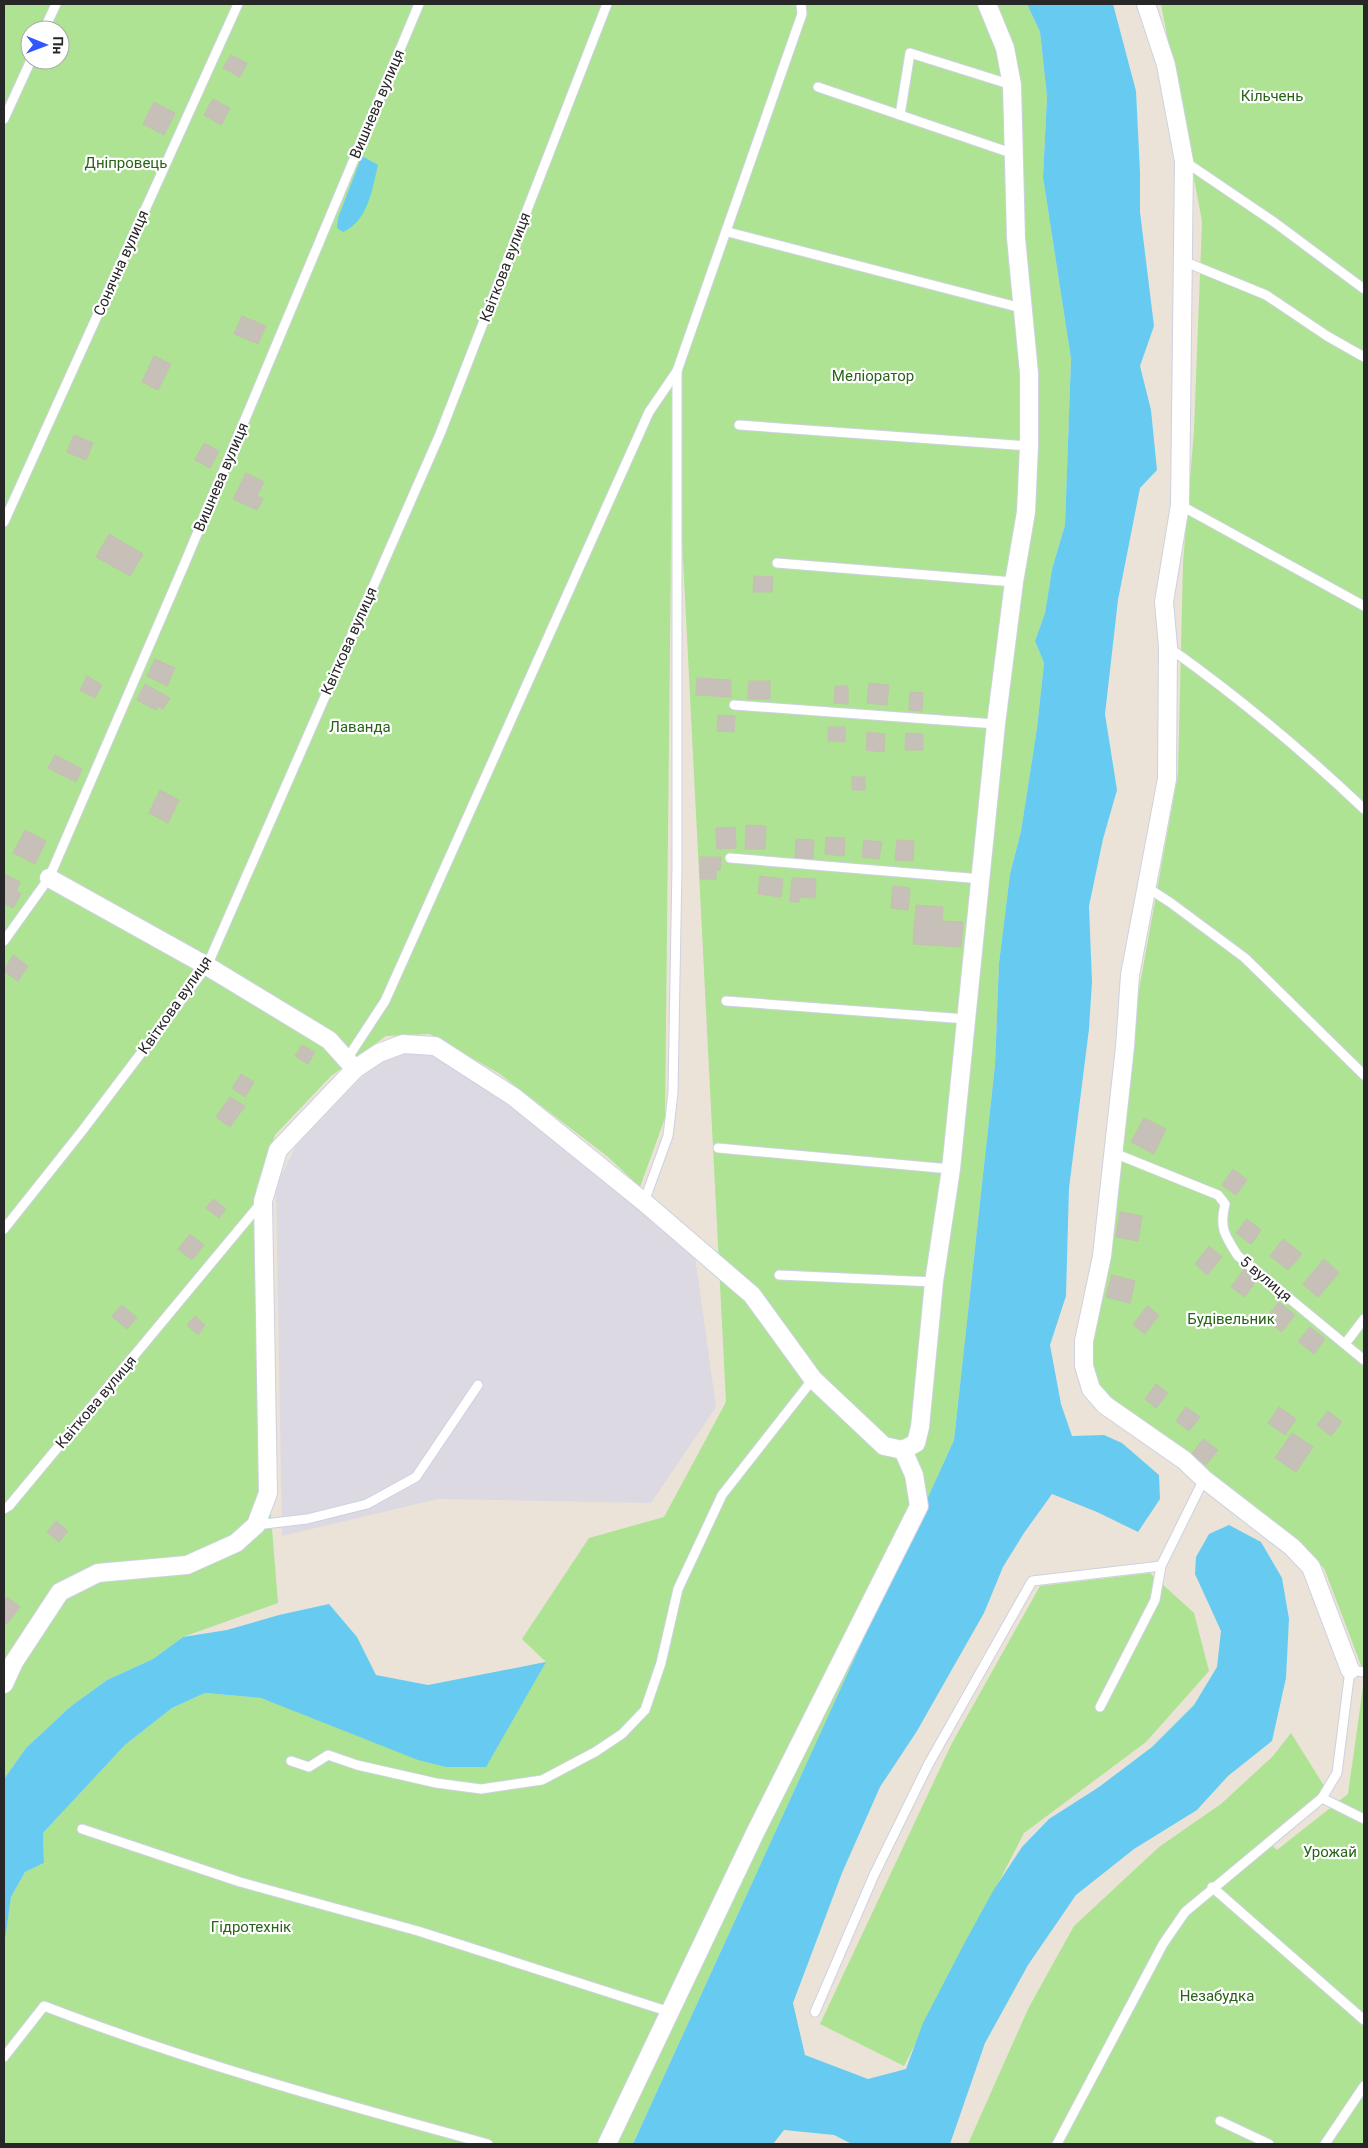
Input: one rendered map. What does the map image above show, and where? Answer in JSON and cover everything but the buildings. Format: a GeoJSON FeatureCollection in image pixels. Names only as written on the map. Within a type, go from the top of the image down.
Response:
{"type":"FeatureCollection","features":[{"type":"Feature","properties":{"kind":"street"},"geometry":{"type":"LineString","coordinates":[[4,1684],[14,1662],[60,1592],[98,1573],[186,1565],[236,1543],[256,1526],[268,1493],[263,1201],[278,1150],[351,1064],[404,1044],[436,1046],[514,1097],[644,1202],[752,1295],[813,1379],[884,1446],[903,1450],[916,1443],[920,1427],[934,1282],[951,1169],[982,879],[996,724],[1014,582],[1026,512],[1030,446],[1029,373],[1016,238],[1012,85],[1006,48],[987,4]]}},
{"type":"Feature","properties":{"kind":"street"},"geometry":{"type":"LineString","coordinates":[[1146,4],[1166,65],[1184,161],[1180,505],[1164,602],[1168,647],[1167,779],[1148,888],[1130,975],[1114,1152],[1102,1256],[1084,1341],[1084,1366],[1091,1389],[1105,1405],[1184,1460],[1204,1480],[1292,1547],[1311,1567],[1357,1671]]}},
{"type":"Feature","properties":{"kind":"street"},"geometry":{"type":"LineString","coordinates":[[48,878],[206,966],[329,1040],[351,1064]]}},
{"type":"Feature","properties":{"kind":"street"},"geometry":{"type":"LineString","coordinates":[[606,2144],[755,1833],[919,1506],[914,1475],[903,1450]]}},
{"type":"Feature","properties":{"kind":"lane"},"geometry":{"type":"LineString","coordinates":[[49,20],[56,4]]}},
{"type":"Feature","properties":{"kind":"lane","name":"Сонячна вулиця"},"geometry":{"type":"LineString","coordinates":[[4,522],[238,4]]}},
{"type":"Feature","properties":{"kind":"lane","name":"Вишнева вулиця"},"geometry":{"type":"LineString","coordinates":[[4,941],[48,878],[184,565],[419,4]]}},
{"type":"Feature","properties":{"kind":"lane","name":"Квіткова вулиця"},"geometry":{"type":"LineString","coordinates":[[4,1229],[88,1123],[206,966],[440,434],[607,4]]}},
{"type":"Feature","properties":{"kind":"lane"},"geometry":{"type":"LineString","coordinates":[[351,1064],[384,1001],[649,412],[677,371],[728,232],[802,14],[801,4]]}},
{"type":"Feature","properties":{"kind":"lane"},"geometry":{"type":"LineString","coordinates":[[900,115],[910,52],[1012,85]]}},
{"type":"Feature","properties":{"kind":"lane"},"geometry":{"type":"LineString","coordinates":[[4,119],[26,70]]}},
{"type":"Feature","properties":{"kind":"lane"},"geometry":{"type":"LineString","coordinates":[[818,87],[1014,154]]}},
{"type":"Feature","properties":{"kind":"lane"},"geometry":{"type":"LineString","coordinates":[[1184,161],[1274,222],[1364,290]]}},
{"type":"Feature","properties":{"kind":"lane"},"geometry":{"type":"LineString","coordinates":[[728,232],[1022,308]]}},
{"type":"Feature","properties":{"kind":"lane"},"geometry":{"type":"LineString","coordinates":[[1183,261],[1266,295],[1327,336],[1364,357]]}},
{"type":"Feature","properties":{"kind":"lane"},"geometry":{"type":"LineString","coordinates":[[644,1202],[668,1136],[672,1093],[677,866],[677,371]]}},
{"type":"Feature","properties":{"kind":"lane"},"geometry":{"type":"LineString","coordinates":[[739,425],[1030,446]]}},
{"type":"Feature","properties":{"kind":"lane"},"geometry":{"type":"LineString","coordinates":[[1180,505],[1364,606]]}},
{"type":"Feature","properties":{"kind":"lane"},"geometry":{"type":"LineString","coordinates":[[777,563],[1014,582]]}},
{"type":"Feature","properties":{"kind":"lane"},"geometry":{"type":"LineString","coordinates":[[1168,647],[1197,667],[1321,768],[1364,809]]}},
{"type":"Feature","properties":{"kind":"lane"},"geometry":{"type":"LineString","coordinates":[[734,705],[996,724]]}},
{"type":"Feature","properties":{"kind":"lane"},"geometry":{"type":"LineString","coordinates":[[730,858],[982,879]]}},
{"type":"Feature","properties":{"kind":"lane"},"geometry":{"type":"LineString","coordinates":[[1148,888],[1244,958],[1364,1075]]}},
{"type":"Feature","properties":{"kind":"lane"},"geometry":{"type":"LineString","coordinates":[[726,1001],[966,1018]]}},
{"type":"Feature","properties":{"kind":"lane"},"geometry":{"type":"LineString","coordinates":[[718,1148],[951,1169]]}},
{"type":"Feature","properties":{"kind":"lane","name":"5 вулиця"},"geometry":{"type":"LineString","coordinates":[[1114,1152],[1218,1195],[1225,1204],[1221,1219],[1224,1235],[1238,1256],[1364,1360]]}},
{"type":"Feature","properties":{"kind":"lane","name":"Квіткова вулиця"},"geometry":{"type":"LineString","coordinates":[[4,1509],[9,1506],[263,1201]]}},
{"type":"Feature","properties":{"kind":"lane"},"geometry":{"type":"LineString","coordinates":[[780,1275],[934,1282]]}},
{"type":"Feature","properties":{"kind":"lane"},"geometry":{"type":"LineString","coordinates":[[1345,1344],[1364,1320]]}},
{"type":"Feature","properties":{"kind":"lane"},"geometry":{"type":"LineString","coordinates":[[291,1762],[309,1767],[328,1755],[436,1783],[482,1789],[542,1780],[595,1752],[622,1734],[645,1710],[661,1663],[678,1589],[722,1495],[813,1379]]}},
{"type":"Feature","properties":{"kind":"lane"},"geometry":{"type":"LineString","coordinates":[[256,1526],[307,1519],[367,1504],[416,1477],[478,1385]]}},
{"type":"Feature","properties":{"kind":"lane"},"geometry":{"type":"LineString","coordinates":[[1100,1707],[1155,1600],[1161,1566],[1204,1480]]}},
{"type":"Feature","properties":{"kind":"lane"},"geometry":{"type":"LineString","coordinates":[[815,2012],[874,1875],[928,1764],[1032,1581],[1161,1566]]}},
{"type":"Feature","properties":{"kind":"lane"},"geometry":{"type":"LineString","coordinates":[[1058,2144],[1163,1944],[1185,1912],[1322,1798],[1337,1773],[1357,1671]]}},
{"type":"Feature","properties":{"kind":"lane"},"geometry":{"type":"LineString","coordinates":[[1322,1798],[1364,1819]]}},
{"type":"Feature","properties":{"kind":"lane"},"geometry":{"type":"LineString","coordinates":[[82,1829],[240,1882],[418,1931],[670,2012]]}},
{"type":"Feature","properties":{"kind":"lane"},"geometry":{"type":"LineString","coordinates":[[1212,1888],[1364,2020]]}},
{"type":"Feature","properties":{"kind":"lane"},"geometry":{"type":"LineString","coordinates":[[4,2057],[44,2006],[106,2030],[278,2087],[488,2144]]}},
{"type":"Feature","properties":{"kind":"lane"},"geometry":{"type":"LineString","coordinates":[[1326,2144],[1364,2086]]}},
{"type":"Feature","properties":{"kind":"lane"},"geometry":{"type":"LineString","coordinates":[[1220,2121],[1269,2144]]}},
{"type":"Feature","properties":{"kind":"shaded area"},"geometry":{"type":"Polygon","coordinates":[[[404,1051],[430,1054],[512,1106],[695,1256],[716,1407],[651,1503],[438,1499],[282,1536],[276,1186],[296,1146],[360,1079],[380,1063],[404,1051]]]}},
{"type":"Feature","properties":{"kind":"green space"},"geometry":{"type":"Polygon","coordinates":[[[4,4],[1027,4],[1040,32],[1047,97],[1043,177],[1071,359],[1065,525],[1052,569],[1045,613],[1035,641],[1044,663],[1037,728],[1021,831],[1010,874],[999,963],[995,1065],[954,1440],[633,2144],[4,2144],[4,1948],[11,1897],[25,1872],[44,1863],[43,1833],[125,1745],[172,1708],[205,1693],[261,1698],[300,1712],[546,1662],[522,1639],[589,1538],[664,1517],[726,1402],[673,363],[665,1118],[640,1187],[608,1157],[500,1074],[430,1034],[386,1036],[331,1076],[275,1135],[256,1189],[260,1380],[278,1603],[183,1637],[153,1659],[107,1680],[70,1707],[26,1748],[4,1779],[4,4]]]}},
{"type":"Feature","properties":{"kind":"green space","name":"Будівельник"},"geometry":{"type":"Polygon","coordinates":[[[1161,4],[1364,4],[1364,1673],[1324,1568],[1167,1436],[1128,1413],[1093,1380],[1090,1339],[1133,1023],[1178,774],[1183,563],[1194,431],[1202,221],[1161,4]]]}},
{"type":"Feature","properties":{"kind":"green space"},"geometry":{"type":"Polygon","coordinates":[[[1150,1573],[1194,1613],[1209,1671],[1146,1742],[1024,1833],[904,2066],[820,2024],[952,1743],[1040,1586],[1150,1573]]]}},
{"type":"Feature","properties":{"kind":"green space","name":"Незабудка"},"geometry":{"type":"Polygon","coordinates":[[[1364,1680],[1364,2144],[968,2144],[1029,2007],[1074,1926],[1159,1847],[1221,1804],[1273,1756],[1291,1733],[1326,1789],[1265,1839],[1277,1850],[1348,1794],[1364,1680]]]}},
{"type":"Feature","properties":{"kind":"water"},"geometry":{"type":"Polygon","coordinates":[[[1027,4],[1113,4],[1136,91],[1140,212],[1154,326],[1140,366],[1151,410],[1157,470],[1140,488],[1118,600],[1105,714],[1117,790],[1103,839],[1089,906],[1092,982],[1089,1029],[1069,1188],[1066,1296],[1050,1345],[1061,1404],[1072,1436],[1104,1435],[1122,1443],[1159,1475],[1160,1499],[1138,1532],[1097,1512],[1052,1494],[1024,1533],[1003,1567],[984,1613],[917,1731],[880,1787],[842,1873],[793,2003],[805,2055],[868,2079],[906,2069],[923,2023],[964,1944],[993,1891],[1022,1847],[1049,1819],[1099,1787],[1152,1747],[1194,1705],[1217,1667],[1221,1631],[1195,1574],[1196,1557],[1209,1534],[1229,1525],[1261,1542],[1282,1578],[1289,1619],[1286,1678],[1272,1741],[1228,1776],[1197,1810],[1134,1849],[1076,1895],[1028,1965],[985,2043],[950,2144],[852,2144],[834,2135],[784,2130],[773,2144],[633,2144],[954,1440],[995,1065],[999,963],[1010,874],[1021,831],[1037,728],[1044,663],[1035,641],[1045,613],[1052,569],[1065,525],[1071,359],[1043,177],[1047,97],[1040,32],[1027,4]]]}},
{"type":"Feature","properties":{"kind":"water"},"geometry":{"type":"Polygon","coordinates":[[[362,156],[378,165],[374,184],[363,213],[351,227],[343,232],[337,228],[338,218],[362,156]]]}},
{"type":"Feature","properties":{"kind":"water"},"geometry":{"type":"Polygon","coordinates":[[[329,1604],[357,1637],[376,1675],[428,1685],[546,1662],[486,1767],[446,1767],[418,1760],[261,1698],[205,1693],[172,1708],[125,1745],[43,1833],[44,1863],[25,1872],[11,1897],[4,1948],[4,1779],[26,1748],[70,1707],[107,1680],[153,1659],[183,1637],[227,1630],[279,1615],[329,1604]]]}},
{"type":"Feature","properties":{"kind":"park label","name":"Кільчень"},"geometry":{"type":"Point","coordinates":[1272,96]}},
{"type":"Feature","properties":{"kind":"park label","name":"Дніпровець"},"geometry":{"type":"Point","coordinates":[126,163]}},
{"type":"Feature","properties":{"kind":"park label","name":"Меліоратор"},"geometry":{"type":"Point","coordinates":[873,376]}},
{"type":"Feature","properties":{"kind":"park label","name":"Лаванда"},"geometry":{"type":"Point","coordinates":[360,727]}},
{"type":"Feature","properties":{"kind":"park label","name":"Урожай"},"geometry":{"type":"Point","coordinates":[1330,1852]}},
{"type":"Feature","properties":{"kind":"park label","name":"Гідротехнік"},"geometry":{"type":"Point","coordinates":[251,1927]}}]}
